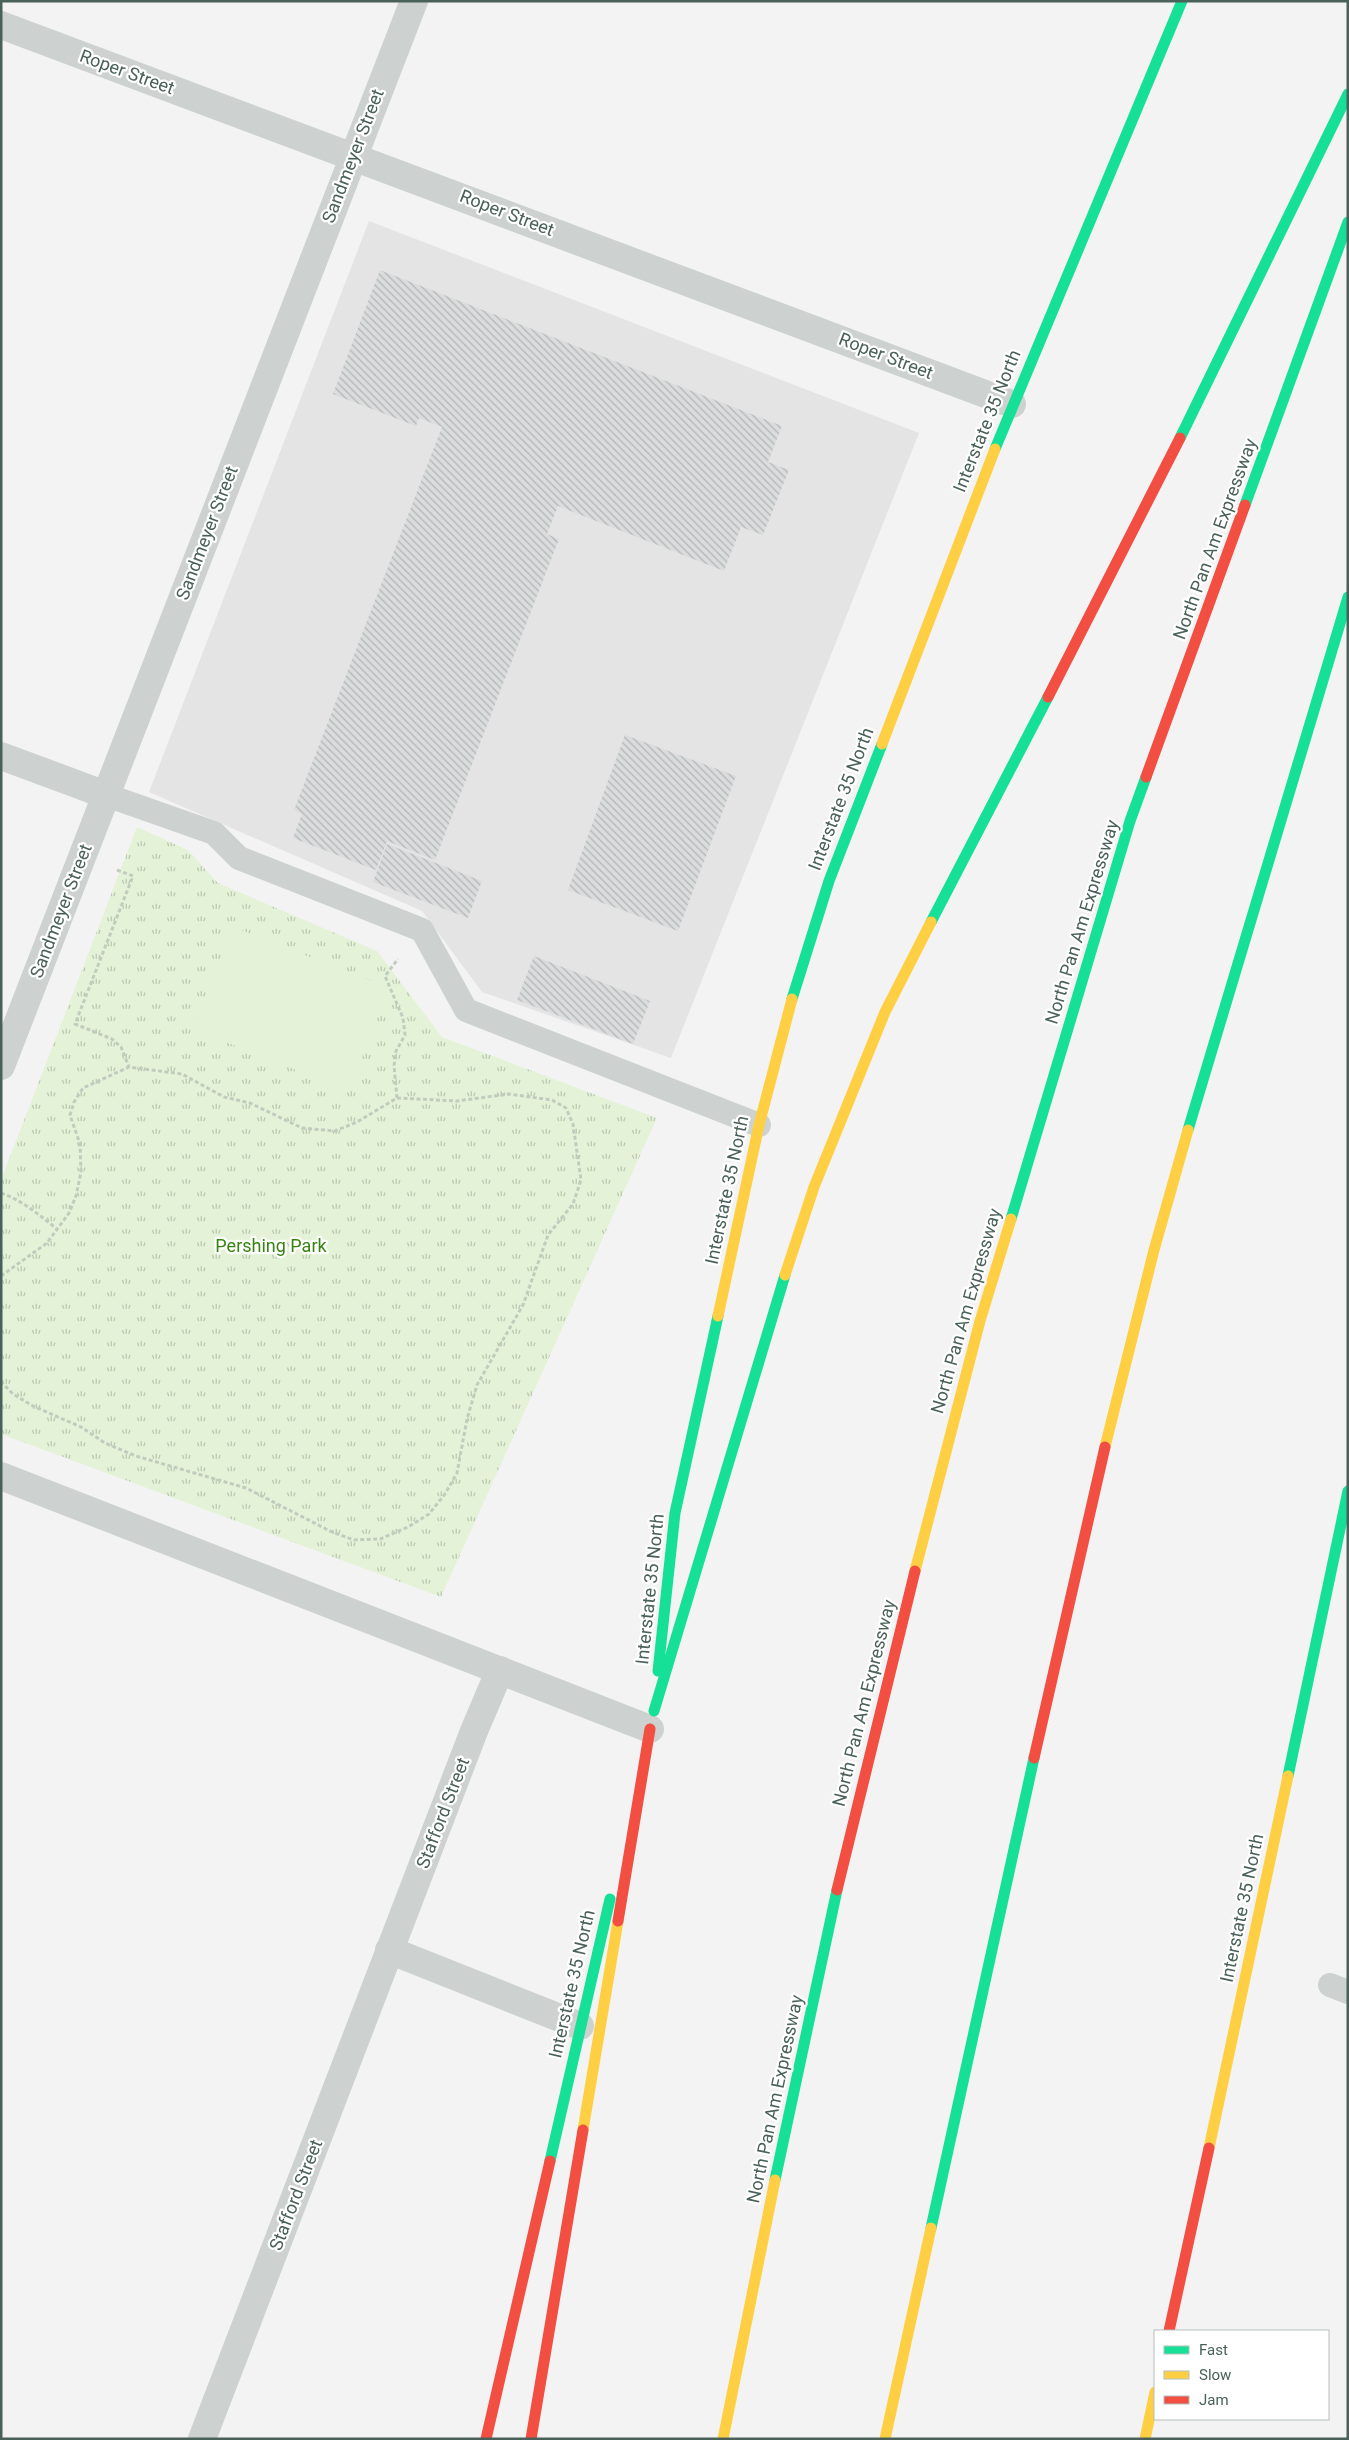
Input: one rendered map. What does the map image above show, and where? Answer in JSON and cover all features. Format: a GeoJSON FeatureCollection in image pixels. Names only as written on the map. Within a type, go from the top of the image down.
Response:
{"type":"FeatureCollection","features":[{"type":"Feature","properties":{"kind":"main road","name":"Interstate 35 North"},"geometry":{"type":"LineString","coordinates":[[486,2439],[652,1720],[675,1513],[759,1125],[798,977],[829,881],[1012,404],[1182,1]]}},
{"type":"Feature","properties":{"kind":"main road"},"geometry":{"type":"LineString","coordinates":[[531,2439],[652,1720],[768,1327],[814,1187],[886,1012],[1149,502],[1348,94]]}},
{"type":"Feature","properties":{"kind":"main road","name":"North Pan Am Expressway"},"geometry":{"type":"LineString","coordinates":[[723,2439],[800,2056],[892,1658],[980,1321],[1130,822],[1348,222]]}},
{"type":"Feature","properties":{"kind":"main road"},"geometry":{"type":"LineString","coordinates":[[885,2439],[1052,1674],[1154,1250],[1213,1040],[1348,597]]}},
{"type":"Feature","properties":{"kind":"main road","name":"Interstate 35 North"},"geometry":{"type":"LineString","coordinates":[[1168,2330],[1242,1996],[1348,1491]]}},
{"type":"Feature","properties":{"kind":"main road"},"geometry":{"type":"LineString","coordinates":[[1145,2439],[1154,2397]]}},
{"type":"Feature","properties":{"kind":"street","name":"Sandmeyer Street"},"geometry":{"type":"LineString","coordinates":[[1,1066],[414,1]]}},
{"type":"Feature","properties":{"kind":"street","name":"Roper Street"},"geometry":{"type":"LineString","coordinates":[[1,25],[1012,404]]}},
{"type":"Feature","properties":{"kind":"street"},"geometry":{"type":"LineString","coordinates":[[1,756],[106,795]]}},
{"type":"Feature","properties":{"kind":"street"},"geometry":{"type":"LineString","coordinates":[[1,1476],[500,1670],[652,1720]]}},
{"type":"Feature","properties":{"kind":"street","name":"Stafford Street"},"geometry":{"type":"LineString","coordinates":[[202,2439],[389,1950],[500,1670]]}},
{"type":"Feature","properties":{"kind":"street"},"geometry":{"type":"LineString","coordinates":[[389,1950],[580,2026]]}},
{"type":"Feature","properties":{"kind":"lane"},"geometry":{"type":"LineString","coordinates":[[106,795],[214,833],[239,858],[422,930],[466,1010],[759,1125]]}},
{"type":"Feature","properties":{"kind":"path"},"geometry":{"type":"LineString","coordinates":[[82,857],[133,876],[75,1024],[112,1039],[121,1047],[129,1067]]}},
{"type":"Feature","properties":{"kind":"path"},"geometry":{"type":"LineString","coordinates":[[397,1098],[394,1066],[396,1051],[405,1034],[403,1018],[385,976],[422,930]]}},
{"type":"Feature","properties":{"kind":"path"},"geometry":{"type":"LineString","coordinates":[[1,1276],[47,1243],[56,1228],[69,1213],[76,1196],[81,1172],[80,1144],[70,1116],[74,1102],[83,1088],[129,1067],[182,1074],[224,1097],[250,1103],[302,1128],[335,1131],[357,1122],[397,1098],[457,1101],[509,1094],[552,1100],[566,1108],[573,1124],[581,1180],[572,1204],[548,1235],[523,1305],[477,1385],[466,1419],[457,1474],[445,1494],[428,1514],[408,1527],[380,1539],[354,1540],[332,1532],[246,1488],[136,1456],[104,1443],[81,1427],[33,1406],[12,1394],[1,1382]]}},
{"type":"Feature","properties":{"kind":"path"},"geometry":{"type":"LineString","coordinates":[[1,1193],[12,1197],[56,1228]]}},
{"type":"Feature","properties":{"kind":"shaded area"},"geometry":{"type":"Polygon","coordinates":[[[369,221],[919,433],[671,1058],[482,992],[422,911],[149,792],[369,221]]]}},
{"type":"Feature","properties":{"kind":"green space","name":"Pershing Park"},"geometry":{"type":"Polygon","coordinates":[[[137,827],[188,850],[218,883],[377,951],[442,1037],[657,1118],[441,1597],[1,1434],[1,1180],[137,827]]]}},
{"type":"Feature","properties":{"kind":"green space"},"geometry":{"type":"Polygon","coordinates":[[[233,927],[389,988],[349,1091],[193,1029],[233,927]]]}},
{"type":"Feature","properties":{"kind":"building"},"geometry":{"type":"Polygon","coordinates":[[[380,270],[782,426],[768,462],[789,470],[763,535],[741,527],[724,571],[558,506],[547,534],[559,539],[435,860],[387,841],[376,870],[293,838],[302,814],[294,810],[442,427],[419,418],[416,426],[333,394],[380,270]]]}},
{"type":"Feature","properties":{"kind":"building"},"geometry":{"type":"Polygon","coordinates":[[[625,735],[736,776],[678,931],[568,890],[625,735]]]}},
{"type":"Feature","properties":{"kind":"building"},"geometry":{"type":"Polygon","coordinates":[[[387,844],[482,881],[468,918],[373,882],[387,844]]]}},
{"type":"Feature","properties":{"kind":"building"},"geometry":{"type":"Polygon","coordinates":[[[534,956],[650,1001],[633,1044],[517,1000],[534,956]]]}},
{"type":"Feature","properties":{"kind":"traffic: fast"},"geometry":{"type":"LineString","coordinates":[[995,449],[1182,1]]}},
{"type":"Feature","properties":{"kind":"traffic: fast"},"geometry":{"type":"LineString","coordinates":[[1180,438],[1348,94]]}},
{"type":"Feature","properties":{"kind":"traffic: fast"},"geometry":{"type":"LineString","coordinates":[[1245,505],[1348,222]]}},
{"type":"Feature","properties":{"kind":"traffic: fast"},"geometry":{"type":"LineString","coordinates":[[1188,1130],[1348,597]]}},
{"type":"Feature","properties":{"kind":"traffic: fast"},"geometry":{"type":"LineString","coordinates":[[931,922],[1048,697]]}},
{"type":"Feature","properties":{"kind":"traffic: fast"},"geometry":{"type":"LineString","coordinates":[[792,999],[829,881],[882,744]]}},
{"type":"Feature","properties":{"kind":"traffic: fast"},"geometry":{"type":"LineString","coordinates":[[1011,1219],[1130,821],[1146,777]]}},
{"type":"Feature","properties":{"kind":"traffic: fast"},"geometry":{"type":"LineString","coordinates":[[654,1711],[785,1275]]}},
{"type":"Feature","properties":{"kind":"traffic: fast"},"geometry":{"type":"LineString","coordinates":[[658,1671],[675,1513],[718,1316]]}},
{"type":"Feature","properties":{"kind":"traffic: fast"},"geometry":{"type":"LineString","coordinates":[[1288,1776],[1348,1491]]}},
{"type":"Feature","properties":{"kind":"traffic: fast"},"geometry":{"type":"LineString","coordinates":[[931,2228],[1034,1758]]}},
{"type":"Feature","properties":{"kind":"traffic: fast"},"geometry":{"type":"LineString","coordinates":[[775,2180],[837,1890]]}},
{"type":"Feature","properties":{"kind":"traffic: fast"},"geometry":{"type":"LineString","coordinates":[[550,2161],[610,1899]]}},
{"type":"Feature","properties":{"kind":"traffic: slow"},"geometry":{"type":"LineString","coordinates":[[882,744],[995,449]]}},
{"type":"Feature","properties":{"kind":"traffic: slow"},"geometry":{"type":"LineString","coordinates":[[785,1275],[814,1187],[885,1012],[931,922]]}},
{"type":"Feature","properties":{"kind":"traffic: slow"},"geometry":{"type":"LineString","coordinates":[[718,1316],[759,1125],[792,999]]}},
{"type":"Feature","properties":{"kind":"traffic: slow"},"geometry":{"type":"LineString","coordinates":[[1105,1447],[1154,1250],[1188,1130]]}},
{"type":"Feature","properties":{"kind":"traffic: slow"},"geometry":{"type":"LineString","coordinates":[[915,1571],[980,1321],[1011,1219]]}},
{"type":"Feature","properties":{"kind":"traffic: slow"},"geometry":{"type":"LineString","coordinates":[[1209,2148],[1288,1776]]}},
{"type":"Feature","properties":{"kind":"traffic: slow"},"geometry":{"type":"LineString","coordinates":[[583,2130],[618,1921]]}},
{"type":"Feature","properties":{"kind":"traffic: slow"},"geometry":{"type":"LineString","coordinates":[[723,2439],[775,2180]]}},
{"type":"Feature","properties":{"kind":"traffic: slow"},"geometry":{"type":"LineString","coordinates":[[885,2439],[931,2228]]}},
{"type":"Feature","properties":{"kind":"traffic: slow"},"geometry":{"type":"LineString","coordinates":[[1145,2439],[1154,2397]]}},
{"type":"Feature","properties":{"kind":"traffic: jam"},"geometry":{"type":"LineString","coordinates":[[1048,697],[1180,438]]}},
{"type":"Feature","properties":{"kind":"traffic: jam"},"geometry":{"type":"LineString","coordinates":[[1146,777],[1245,505]]}},
{"type":"Feature","properties":{"kind":"traffic: jam"},"geometry":{"type":"LineString","coordinates":[[1034,1758],[1105,1447]]}},
{"type":"Feature","properties":{"kind":"traffic: jam"},"geometry":{"type":"LineString","coordinates":[[837,1890],[915,1571]]}},
{"type":"Feature","properties":{"kind":"traffic: jam"},"geometry":{"type":"LineString","coordinates":[[618,1921],[650,1729]]}},
{"type":"Feature","properties":{"kind":"traffic: jam"},"geometry":{"type":"LineString","coordinates":[[531,2439],[583,2130]]}},
{"type":"Feature","properties":{"kind":"traffic: jam"},"geometry":{"type":"LineString","coordinates":[[1169,2330],[1209,2148]]}},
{"type":"Feature","properties":{"kind":"traffic: jam"},"geometry":{"type":"LineString","coordinates":[[486,2439],[550,2161]]}}]}
